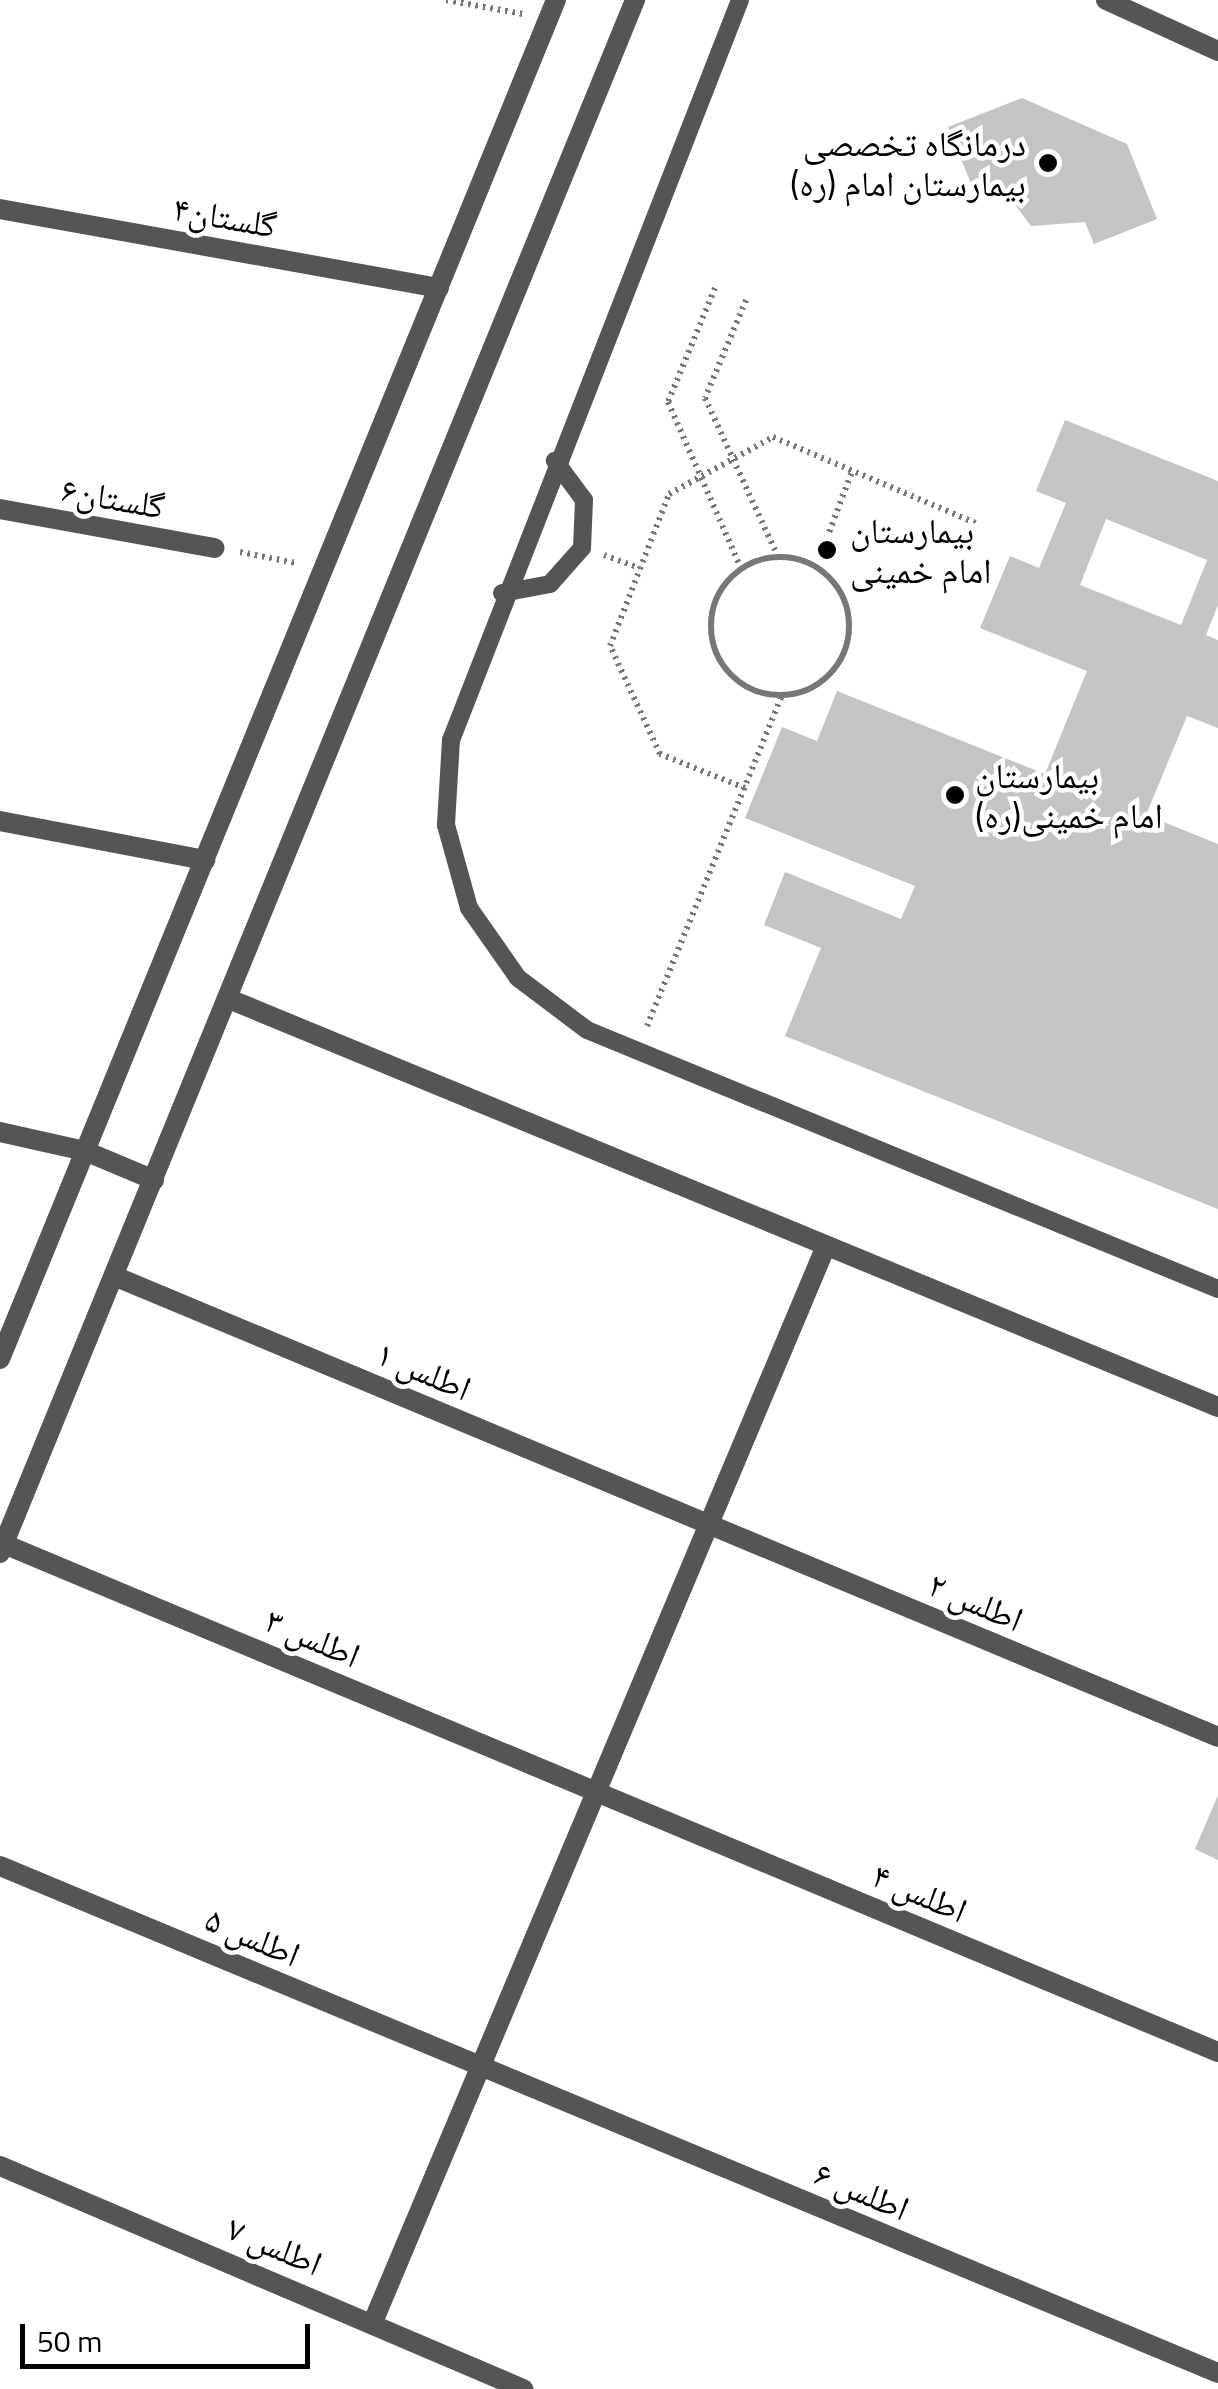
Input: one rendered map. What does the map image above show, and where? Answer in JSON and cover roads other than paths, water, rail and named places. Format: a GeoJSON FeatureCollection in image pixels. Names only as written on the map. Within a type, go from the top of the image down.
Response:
{"type":"FeatureCollection","features":[{"type":"Feature","properties":{"kind":"street"},"geometry":{"type":"LineString","coordinates":[[2,1548],[635,0]]}},
{"type":"Feature","properties":{"kind":"street"},"geometry":{"type":"LineString","coordinates":[[1106,0],[1218,51]]}},
{"type":"Feature","properties":{"kind":"street"},"geometry":{"type":"LineString","coordinates":[[0,1359],[553,9]]}},
{"type":"Feature","properties":{"kind":"street","name":"گلستان۴"},"geometry":{"type":"LineString","coordinates":[[0,209],[439,288]]}},
{"type":"Feature","properties":{"kind":"street","name":"گلستان۶"},"geometry":{"type":"LineString","coordinates":[[0,509],[214,548]]}},
{"type":"Feature","properties":{"kind":"street"},"geometry":{"type":"LineString","coordinates":[[0,820],[205,860]]}},
{"type":"Feature","properties":{"kind":"street"},"geometry":{"type":"LineString","coordinates":[[229,999],[1218,1408]]}},
{"type":"Feature","properties":{"kind":"street"},"geometry":{"type":"LineString","coordinates":[[0,1132],[85,1151],[154,1180]]}},
{"type":"Feature","properties":{"kind":"street"},"geometry":{"type":"LineString","coordinates":[[373,2322],[826,1246]]}},
{"type":"Feature","properties":{"kind":"street","name":"اطلس ۱"},"geometry":{"type":"LineString","coordinates":[[114,1276],[709,1524]]}},
{"type":"Feature","properties":{"kind":"street","name":"اطلس ۲"},"geometry":{"type":"LineString","coordinates":[[709,1524],[1218,1737]]}},
{"type":"Feature","properties":{"kind":"street","name":"اطلس ۳"},"geometry":{"type":"LineString","coordinates":[[2,1548],[596,1791]]}},
{"type":"Feature","properties":{"kind":"street","name":"اطلس ۴"},"geometry":{"type":"LineString","coordinates":[[596,1791],[1218,2052]]}},
{"type":"Feature","properties":{"kind":"street","name":"اطلس ۵"},"geometry":{"type":"LineString","coordinates":[[0,1866],[480,2066]]}},
{"type":"Feature","properties":{"kind":"street","name":"اطلس ۶"},"geometry":{"type":"LineString","coordinates":[[480,2066],[1218,2374]]}},
{"type":"Feature","properties":{"kind":"street","name":"اطلس ۷"},"geometry":{"type":"LineString","coordinates":[[0,2166],[373,2322],[522,2389]]}},
{"type":"Feature","properties":{"kind":"lane"},"geometry":{"type":"LineString","coordinates":[[740,0],[502,593],[451,740],[446,825],[469,908],[518,978],[587,1030],[1218,1289]]}},
{"type":"Feature","properties":{"kind":"lane"},"geometry":{"type":"LineString","coordinates":[[502,593],[550,584],[582,548],[584,500],[555,461]]}},
{"type":"Feature","properties":{"kind":"place","name":"درمانگاه تخصصی بیمارستان امام (ره)"},"geometry":{"type":"Point","coordinates":[1048,163]}},
{"type":"Feature","properties":{"kind":"place","name":"بیمارستان امام خمینی"},"geometry":{"type":"Point","coordinates":[827,550]}},
{"type":"Feature","properties":{"kind":"place","name":"بیمارستان امام خمینی(ره)"},"geometry":{"type":"Point","coordinates":[955,795]}}]}
